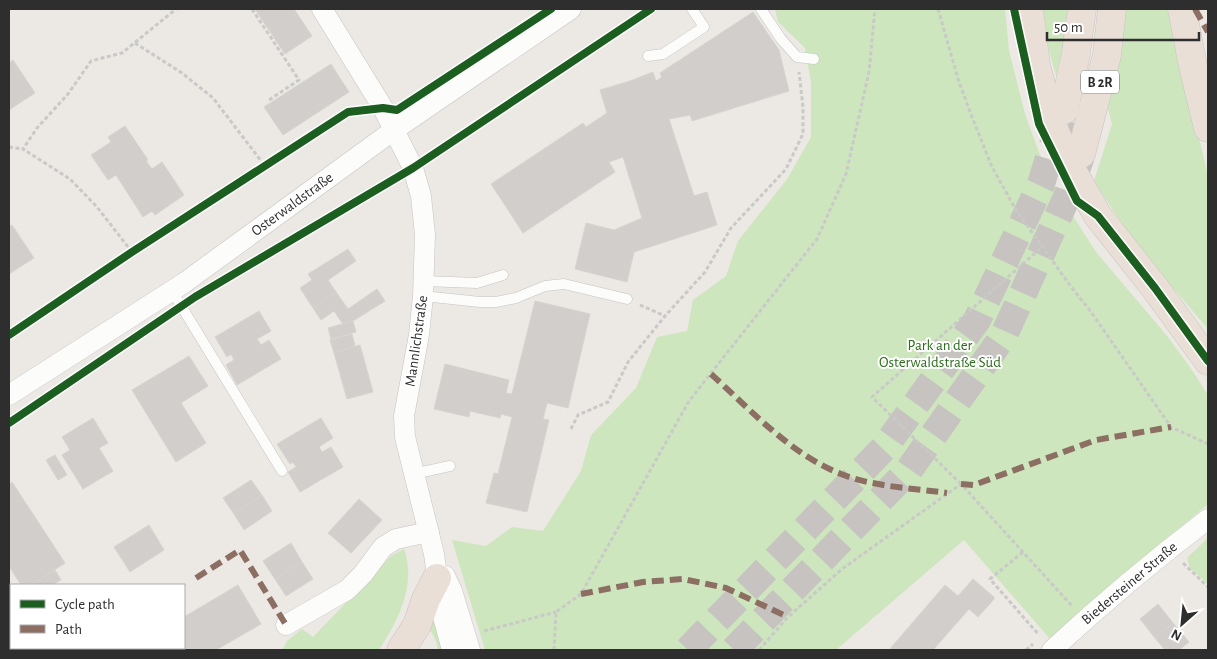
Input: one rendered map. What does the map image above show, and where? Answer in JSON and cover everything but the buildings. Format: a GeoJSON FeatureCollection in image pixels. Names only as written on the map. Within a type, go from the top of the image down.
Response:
{"type":"FeatureCollection","features":[{"type":"Feature","properties":{"kind":"highway"},"geometry":{"type":"LineString","coordinates":[[1029,9],[1036,64],[1050,119],[1069,165],[1098,216],[1155,288],[1208,361]]}},
{"type":"Feature","properties":{"kind":"highway","name":"B 2R"},"geometry":{"type":"LineString","coordinates":[[1064,110],[1076,52],[1082,9]]}},
{"type":"Feature","properties":{"kind":"highway","name":"B 2R"},"geometry":{"type":"LineString","coordinates":[[1081,154],[1107,55],[1112,9]]}},
{"type":"Feature","properties":{"kind":"highway"},"geometry":{"type":"LineString","coordinates":[[1182,9],[1208,128]]}},
{"type":"Feature","properties":{"kind":"highway"},"geometry":{"type":"LineString","coordinates":[[401,650],[417,626],[436,566]]}},
{"type":"Feature","properties":{"kind":"street","name":"Mannlichstraße"},"geometry":{"type":"LineString","coordinates":[[322,9],[383,108],[413,168],[421,196],[425,235],[423,289],[419,335],[404,416],[405,438],[436,566],[442,613],[463,645]]}},
{"type":"Feature","properties":{"kind":"street","name":"Osterwaldstraße"},"geometry":{"type":"LineString","coordinates":[[9,395],[172,291],[394,130],[571,9]]}},
{"type":"Feature","properties":{"kind":"street","name":"Biedersteiner Straße"},"geometry":{"type":"LineString","coordinates":[[1046,644],[1085,620],[1168,549],[1208,519]]}},
{"type":"Feature","properties":{"kind":"street"},"geometry":{"type":"LineString","coordinates":[[286,625],[347,590],[363,574],[383,547],[396,539],[428,532]]}},
{"type":"Feature","properties":{"kind":"lane"},"geometry":{"type":"LineString","coordinates":[[648,56],[663,54],[704,27],[692,9]]}},
{"type":"Feature","properties":{"kind":"lane"},"geometry":{"type":"LineString","coordinates":[[761,9],[781,39],[797,57],[814,59]]}},
{"type":"Feature","properties":{"kind":"lane"},"geometry":{"type":"LineString","coordinates":[[423,289],[477,283],[503,275]]}},
{"type":"Feature","properties":{"kind":"lane"},"geometry":{"type":"LineString","coordinates":[[423,289],[480,302],[496,302],[516,298],[544,286],[564,284],[627,299]]}},
{"type":"Feature","properties":{"kind":"lane"},"geometry":{"type":"LineString","coordinates":[[172,291],[282,471]]}},
{"type":"Feature","properties":{"kind":"lane"},"geometry":{"type":"LineString","coordinates":[[413,474],[450,466]]}},
{"type":"Feature","properties":{"kind":"path"},"geometry":{"type":"LineString","coordinates":[[23,148],[68,94],[91,61],[122,53],[176,9]]}},
{"type":"Feature","properties":{"kind":"path"},"geometry":{"type":"LineString","coordinates":[[252,9],[299,80],[269,100]]}},
{"type":"Feature","properties":{"kind":"path"},"geometry":{"type":"LineString","coordinates":[[463,645],[556,612],[581,594],[690,401],[817,239],[846,174],[869,72],[875,9]]}},
{"type":"Feature","properties":{"kind":"path"},"geometry":{"type":"LineString","coordinates":[[938,9],[958,79],[992,167],[1016,210],[1091,312],[1171,427],[1208,444]]}},
{"type":"Feature","properties":{"kind":"path"},"geometry":{"type":"LineString","coordinates":[[135,43],[182,73],[213,98],[265,166]]}},
{"type":"Feature","properties":{"kind":"path"},"geometry":{"type":"LineString","coordinates":[[571,429],[578,415],[608,402],[628,362],[665,316],[705,272],[731,228],[786,169],[803,134],[803,107],[797,57]]}},
{"type":"Feature","properties":{"kind":"path"},"geometry":{"type":"LineString","coordinates":[[9,148],[23,148],[70,179],[97,206],[132,252]]}},
{"type":"Feature","properties":{"kind":"path"},"geometry":{"type":"LineString","coordinates":[[1042,247],[872,397],[961,484],[1085,620]]}},
{"type":"Feature","properties":{"kind":"path"},"geometry":{"type":"LineString","coordinates":[[627,299],[665,316]]}},
{"type":"Feature","properties":{"kind":"path"},"geometry":{"type":"LineString","coordinates":[[758,650],[788,617],[842,569],[961,484]]}},
{"type":"Feature","properties":{"kind":"path"},"geometry":{"type":"LineString","coordinates":[[1168,549],[1208,587]]}},
{"type":"Feature","properties":{"kind":"path"},"geometry":{"type":"LineString","coordinates":[[1023,552],[990,580],[1046,644]]}},
{"type":"Feature","properties":{"kind":"path"},"geometry":{"type":"LineString","coordinates":[[554,650],[556,612]]}},
{"type":"Feature","properties":{"kind":"green space","name":"Park an der Osterwaldstraße Süd"},"geometry":{"type":"Polygon","coordinates":[[[775,9],[1005,9],[1009,50],[1025,114],[1039,152],[1057,191],[1096,252],[1168,337],[1208,395],[1208,504],[1050,639],[964,540],[836,650],[485,650],[452,540],[486,546],[512,527],[543,531],[581,471],[591,435],[636,388],[657,337],[687,331],[693,300],[726,276],[738,241],[787,179],[811,137],[811,82],[805,48],[778,22],[775,9]]]}},
{"type":"Feature","properties":{"kind":"green space"},"geometry":{"type":"Polygon","coordinates":[[[1042,9],[1072,9],[1056,76],[1044,32],[1042,9]]]}},
{"type":"Feature","properties":{"kind":"green space"},"geometry":{"type":"Polygon","coordinates":[[[1124,9],[1169,9],[1208,176],[1208,329],[1134,242],[1094,181],[1112,124],[1108,109],[1124,9]]]}},
{"type":"Feature","properties":{"kind":"green space"},"geometry":{"type":"Polygon","coordinates":[[[1208,538],[1208,584],[1190,568],[1187,558],[1208,538]]]}},
{"type":"Feature","properties":{"kind":"green space"},"geometry":{"type":"Polygon","coordinates":[[[404,549],[408,575],[407,589],[399,615],[379,650],[282,650],[288,640],[302,629],[313,637],[391,556],[404,549]]]}},
{"type":"Feature","properties":{"kind":"green space"},"geometry":{"type":"Polygon","coordinates":[[[436,618],[445,650],[438,650],[436,641],[428,626],[436,618]]]}},
{"type":"Feature","properties":{"kind":"tunnel"},"geometry":{"type":"LineString","coordinates":[[688,650],[884,448],[977,320],[1041,184],[1061,119]]}},
{"type":"Feature","properties":{"kind":"tunnel"},"geometry":{"type":"LineString","coordinates":[[734,650],[909,470],[1004,335],[1066,199],[1081,156]]}},
{"type":"Feature","properties":{"kind":"marked path"},"geometry":{"type":"LineString","coordinates":[[1195,9],[1208,32]]}},
{"type":"Feature","properties":{"kind":"marked path"},"geometry":{"type":"LineString","coordinates":[[711,374],[772,430],[805,455],[822,465],[841,474],[867,482],[947,493]]}},
{"type":"Feature","properties":{"kind":"marked path"},"geometry":{"type":"LineString","coordinates":[[961,484],[974,485],[1096,440],[1171,427]]}},
{"type":"Feature","properties":{"kind":"marked path"},"geometry":{"type":"LineString","coordinates":[[196,578],[240,550],[286,625]]}},
{"type":"Feature","properties":{"kind":"marked path"},"geometry":{"type":"LineString","coordinates":[[581,594],[643,582],[683,579],[726,588],[788,617]]}},
{"type":"Feature","properties":{"kind":"cycle path"},"geometry":{"type":"LineString","coordinates":[[9,335],[132,252],[348,112],[383,108],[397,110],[551,9]]}},
{"type":"Feature","properties":{"kind":"cycle path"},"geometry":{"type":"LineString","coordinates":[[9,423],[195,297],[413,168],[651,9]]}},
{"type":"Feature","properties":{"kind":"cycle path"},"geometry":{"type":"LineString","coordinates":[[1014,9],[1039,124],[1077,201],[1098,216],[1155,288],[1208,361]]}}]}
